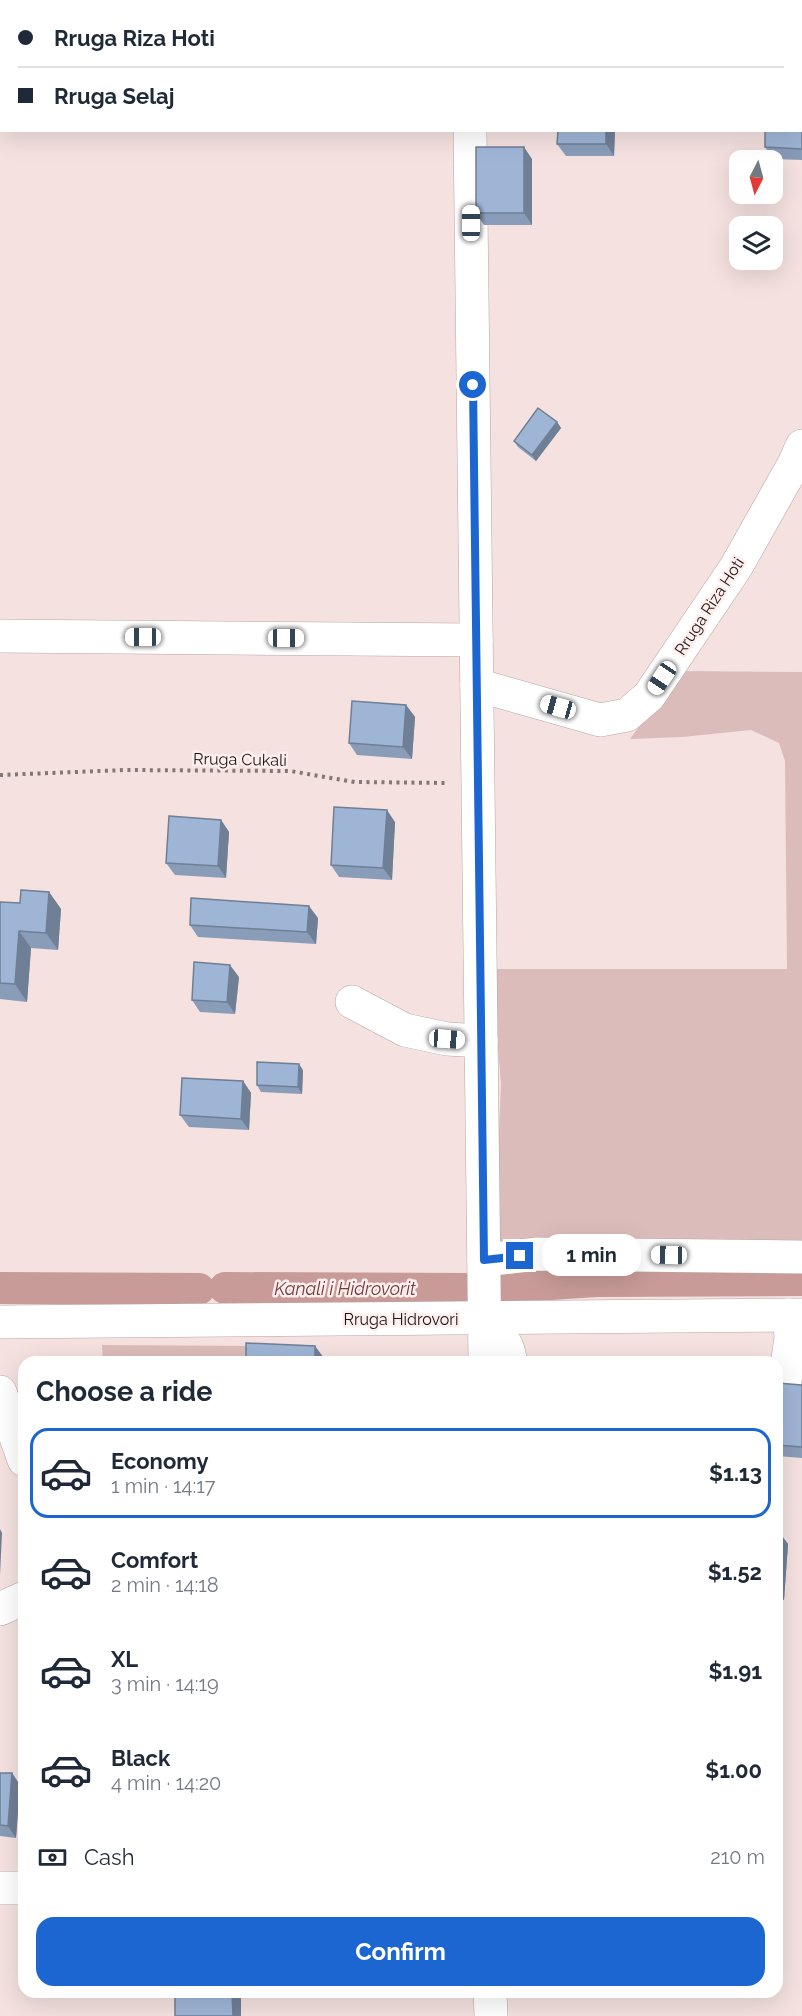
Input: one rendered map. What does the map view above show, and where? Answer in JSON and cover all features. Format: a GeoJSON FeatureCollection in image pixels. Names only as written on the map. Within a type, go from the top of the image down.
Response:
{"type":"FeatureCollection","features":[{"type":"Feature","properties":{"kind":"street"},"geometry":{"type":"LineString","coordinates":[[470,132],[485,1356]]}},
{"type":"Feature","properties":{"kind":"street","name":"Rruga Riza Hoti"},"geometry":{"type":"LineString","coordinates":[[477,685],[600,720],[627,715],[649,696],[736,567],[802,446]]}},
{"type":"Feature","properties":{"kind":"street"},"geometry":{"type":"LineString","coordinates":[[0,636],[476,640]]}},
{"type":"Feature","properties":{"kind":"street"},"geometry":{"type":"LineString","coordinates":[[352,1002],[405,1030],[447,1039],[481,1041]]}},
{"type":"Feature","properties":{"kind":"street"},"geometry":{"type":"LineString","coordinates":[[484,1260],[537,1254],[802,1257]]}},
{"type":"Feature","properties":{"kind":"street"},"geometry":{"type":"LineString","coordinates":[[788,1388],[795,1315]]}},
{"type":"Feature","properties":{"kind":"street","name":"Rruga Hidrovori"},"geometry":{"type":"LineString","coordinates":[[0,1322],[795,1315]]}},
{"type":"Feature","properties":{"kind":"street"},"geometry":{"type":"LineString","coordinates":[[484,1318],[507,1343],[510,1356]]}},
{"type":"Feature","properties":{"kind":"street"},"geometry":{"type":"LineString","coordinates":[[0,1392],[18,1443]]}},
{"type":"Feature","properties":{"kind":"street"},"geometry":{"type":"LineString","coordinates":[[0,1609],[18,1601]]}},
{"type":"Feature","properties":{"kind":"street"},"geometry":{"type":"LineString","coordinates":[[0,1888],[18,1888]]}},
{"type":"Feature","properties":{"kind":"street"},"geometry":{"type":"LineString","coordinates":[[490,1998],[491,2016]]}},
{"type":"Feature","properties":{"kind":"path","name":"Rruga Cukali"},"geometry":{"type":"LineString","coordinates":[[0,775],[125,770],[290,771],[355,782],[478,783]]}},
{"type":"Feature","properties":{"kind":"shaded area"},"geometry":{"type":"Polygon","coordinates":[[[679,671],[802,672],[802,1245],[494,1247],[501,1083],[491,969],[787,969],[785,761],[779,743],[751,730],[682,737],[630,739],[679,671]]]}},
{"type":"Feature","properties":{"kind":"shaded area"},"geometry":{"type":"Polygon","coordinates":[[[102,1345],[248,1346],[249,1356],[103,1356],[102,1345]]]}},
{"type":"Feature","properties":{"kind":"building"},"geometry":{"type":"Polygon","coordinates":[[[558,132],[606,132],[606,144],[557,144],[558,132]]]}},
{"type":"Feature","properties":{"kind":"building"},"geometry":{"type":"Polygon","coordinates":[[[765,132],[802,132],[802,149],[765,147],[765,132]]]}},
{"type":"Feature","properties":{"kind":"building"},"geometry":{"type":"Polygon","coordinates":[[[476,147],[524,147],[524,213],[476,213],[476,147]]]}},
{"type":"Feature","properties":{"kind":"building"},"geometry":{"type":"Polygon","coordinates":[[[538,408],[557,422],[532,455],[514,441],[538,408]]]}},
{"type":"Feature","properties":{"kind":"building"},"geometry":{"type":"Polygon","coordinates":[[[352,701],[406,705],[403,747],[349,743],[352,701]]]}},
{"type":"Feature","properties":{"kind":"building"},"geometry":{"type":"Polygon","coordinates":[[[334,807],[387,810],[383,868],[331,865],[334,807]]]}},
{"type":"Feature","properties":{"kind":"building"},"geometry":{"type":"Polygon","coordinates":[[[169,816],[221,820],[218,866],[166,863],[169,816]]]}},
{"type":"Feature","properties":{"kind":"building"},"geometry":{"type":"Polygon","coordinates":[[[21,890],[49,892],[46,933],[19,931],[15,984],[0,983],[0,902],[20,903],[21,890]]]}},
{"type":"Feature","properties":{"kind":"building"},"geometry":{"type":"Polygon","coordinates":[[[191,898],[309,906],[307,932],[190,925],[191,898]]]}},
{"type":"Feature","properties":{"kind":"building"},"geometry":{"type":"Polygon","coordinates":[[[194,962],[230,965],[227,1002],[192,1000],[194,962]]]}},
{"type":"Feature","properties":{"kind":"building"},"geometry":{"type":"Polygon","coordinates":[[[257,1062],[299,1064],[298,1087],[257,1085],[257,1062]]]}},
{"type":"Feature","properties":{"kind":"building"},"geometry":{"type":"Polygon","coordinates":[[[182,1078],[243,1081],[241,1119],[180,1115],[182,1078]]]}},
{"type":"Feature","properties":{"kind":"building"},"geometry":{"type":"Polygon","coordinates":[[[246,1343],[315,1346],[315,1356],[246,1356],[246,1343]]]}},
{"type":"Feature","properties":{"kind":"building"},"geometry":{"type":"Polygon","coordinates":[[[783,1383],[802,1385],[802,1447],[783,1445],[783,1383]]]}},
{"type":"Feature","properties":{"kind":"building"},"geometry":{"type":"Polygon","coordinates":[[[0,1773],[12,1773],[8,1826],[0,1825],[0,1773]]]}},
{"type":"Feature","properties":{"kind":"building"},"geometry":{"type":"Polygon","coordinates":[[[175,1998],[232,1998],[233,2016],[175,2016],[175,1998]]]}},
{"type":"Feature","properties":{"kind":"waterway","name":"Kanali i Hidrovorit"},"geometry":{"type":"LineString","coordinates":[[492,1288],[596,1281],[802,1280]]}},
{"type":"Feature","properties":{"kind":"waterway","name":"Kanali i Hidrovorit"},"geometry":{"type":"LineString","coordinates":[[0,1288],[199,1289]]}},
{"type":"Feature","properties":{"kind":"waterway","name":"Kanali i Hidrovorit"},"geometry":{"type":"LineString","coordinates":[[225,1288],[465,1289]]}},
{"type":"Feature","properties":{"kind":"route"},"geometry":{"type":"LineString","coordinates":[[473,385],[484,1260],[520,1256]]}}]}
